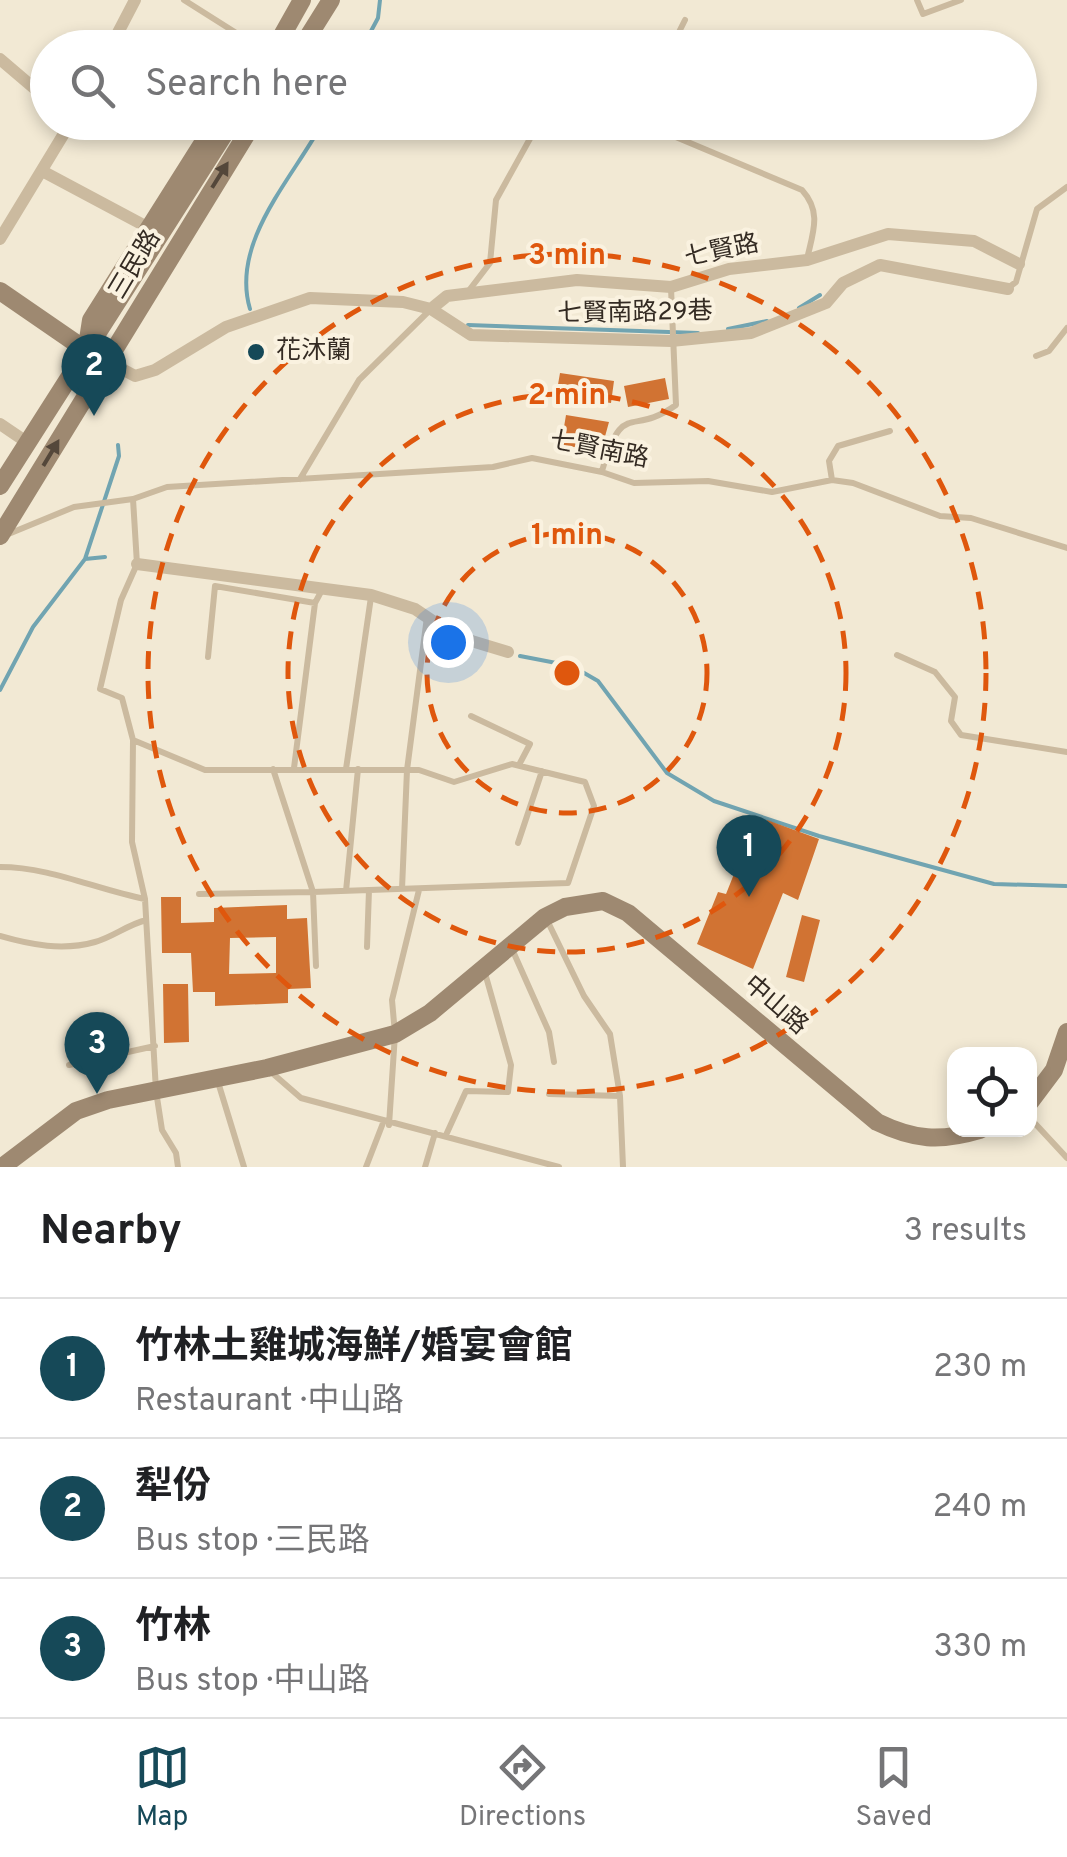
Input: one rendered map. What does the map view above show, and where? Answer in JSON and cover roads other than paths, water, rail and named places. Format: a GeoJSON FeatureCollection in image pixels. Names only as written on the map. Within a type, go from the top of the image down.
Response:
{"type":"FeatureCollection","features":[{"type":"Feature","properties":{"kind":"street"},"geometry":{"type":"LineString","coordinates":[[119,30],[135,0]]}},
{"type":"Feature","properties":{"kind":"street"},"geometry":{"type":"LineString","coordinates":[[312,30],[331,0]]}},
{"type":"Feature","properties":{"kind":"street"},"geometry":{"type":"LineString","coordinates":[[283,30],[297,8]]}},
{"type":"Feature","properties":{"kind":"street"},"geometry":{"type":"LineString","coordinates":[[0,59],[30,85]]}},
{"type":"Feature","properties":{"kind":"street"},"geometry":{"type":"LineString","coordinates":[[0,239],[61,140]]}},
{"type":"Feature","properties":{"kind":"street","name":"三民路"},"geometry":{"type":"LineString","coordinates":[[86,352],[91,320],[204,140]]}},
{"type":"Feature","properties":{"kind":"street","name":"三民路"},"geometry":{"type":"LineString","coordinates":[[0,486],[221,140]]}},
{"type":"Feature","properties":{"kind":"street","name":"三民路"},"geometry":{"type":"LineString","coordinates":[[0,537],[243,140]]}},
{"type":"Feature","properties":{"kind":"street"},"geometry":{"type":"LineString","coordinates":[[44,172],[148,228]]}},
{"type":"Feature","properties":{"kind":"street","name":"七賢路"},"geometry":{"type":"LineString","coordinates":[[107,360],[135,376],[155,370],[226,327],[310,298],[403,302],[431,308],[447,296],[577,280],[672,287],[728,269],[807,260],[888,234],[974,241],[1019,264]]}},
{"type":"Feature","properties":{"kind":"street","name":"七賢南路29巷"},"geometry":{"type":"LineString","coordinates":[[431,308],[470,335],[671,341],[751,333],[826,303],[843,284],[880,265],[1008,288]]}},
{"type":"Feature","properties":{"kind":"street"},"geometry":{"type":"LineString","coordinates":[[0,292],[86,352],[107,360]]}},
{"type":"Feature","properties":{"kind":"street"},"geometry":{"type":"LineString","coordinates":[[0,424],[28,443]]}},
{"type":"Feature","properties":{"kind":"street"},"geometry":{"type":"LineString","coordinates":[[137,564],[372,595],[428,617],[455,636],[508,652]]}},
{"type":"Feature","properties":{"kind":"street","name":"中山路"},"geometry":{"type":"LineString","coordinates":[[2,1167],[76,1111],[216,1076],[267,1068],[395,1034],[484,972],[545,917],[568,906],[603,901],[628,913],[877,1122],[904,1136],[932,1140],[947,1137]]}},
{"type":"Feature","properties":{"kind":"street"},"geometry":{"type":"LineString","coordinates":[[1037,1093],[1054,1070],[1067,1032]]}},
{"type":"Feature","properties":{"kind":"lane"},"geometry":{"type":"LineString","coordinates":[[184,0],[232,30]]}},
{"type":"Feature","properties":{"kind":"lane"},"geometry":{"type":"LineString","coordinates":[[917,0],[923,14],[961,0]]}},
{"type":"Feature","properties":{"kind":"lane"},"geometry":{"type":"LineString","coordinates":[[680,30],[685,20]]}},
{"type":"Feature","properties":{"kind":"lane"},"geometry":{"type":"LineString","coordinates":[[466,294],[490,263],[496,200],[529,140]]}},
{"type":"Feature","properties":{"kind":"lane"},"geometry":{"type":"LineString","coordinates":[[683,140],[802,190],[813,202],[816,216],[807,260]]}},
{"type":"Feature","properties":{"kind":"lane"},"geometry":{"type":"LineString","coordinates":[[1008,288],[1016,282],[1036,209],[1067,186]]}},
{"type":"Feature","properties":{"kind":"lane"},"geometry":{"type":"LineString","coordinates":[[602,472],[612,435],[622,422],[676,406],[672,287]]}},
{"type":"Feature","properties":{"kind":"lane","name":"七賢路"},"geometry":{"type":"LineString","coordinates":[[300,480],[359,380],[431,308]]}},
{"type":"Feature","properties":{"kind":"lane"},"geometry":{"type":"LineString","coordinates":[[1036,356],[1049,351],[1067,328]]}},
{"type":"Feature","properties":{"kind":"lane"},"geometry":{"type":"LineString","coordinates":[[832,480],[829,461],[838,446],[890,432]]}},
{"type":"Feature","properties":{"kind":"lane","name":"七賢南路"},"geometry":{"type":"LineString","coordinates":[[0,537],[74,508],[133,500],[167,488],[493,467],[532,458],[602,472],[634,484],[708,480],[772,492],[832,480],[853,483],[940,516],[972,518],[1067,548]]}},
{"type":"Feature","properties":{"kind":"lane"},"geometry":{"type":"LineString","coordinates":[[133,500],[137,564],[120,600],[100,689],[122,698],[133,740],[132,842],[145,899],[156,1090],[162,1130],[176,1153],[178,1167]]}},
{"type":"Feature","properties":{"kind":"lane"},"geometry":{"type":"LineString","coordinates":[[208,656],[215,586],[315,603]]}},
{"type":"Feature","properties":{"kind":"lane"},"geometry":{"type":"LineString","coordinates":[[294,768],[315,603],[322,588]]}},
{"type":"Feature","properties":{"kind":"lane"},"geometry":{"type":"LineString","coordinates":[[346,769],[372,595]]}},
{"type":"Feature","properties":{"kind":"lane"},"geometry":{"type":"LineString","coordinates":[[402,889],[408,770],[428,617]]}},
{"type":"Feature","properties":{"kind":"lane"},"geometry":{"type":"LineString","coordinates":[[897,655],[935,672],[955,696],[951,721],[961,734],[1067,752]]}},
{"type":"Feature","properties":{"kind":"lane"},"geometry":{"type":"LineString","coordinates":[[471,716],[530,744],[519,765]]}},
{"type":"Feature","properties":{"kind":"lane"},"geometry":{"type":"LineString","coordinates":[[133,740],[206,770],[408,770],[454,782],[481,771],[519,765],[586,782],[594,806],[568,883],[568,906]]}},
{"type":"Feature","properties":{"kind":"lane"},"geometry":{"type":"LineString","coordinates":[[273,768],[313,892],[316,966]]}},
{"type":"Feature","properties":{"kind":"lane"},"geometry":{"type":"LineString","coordinates":[[346,891],[358,769]]}},
{"type":"Feature","properties":{"kind":"lane"},"geometry":{"type":"LineString","coordinates":[[518,843],[542,771]]}},
{"type":"Feature","properties":{"kind":"lane"},"geometry":{"type":"LineString","coordinates":[[0,867],[38,867],[88,888],[145,899]]}},
{"type":"Feature","properties":{"kind":"lane"},"geometry":{"type":"LineString","coordinates":[[200,894],[568,883]]}},
{"type":"Feature","properties":{"kind":"lane"},"geometry":{"type":"LineString","coordinates":[[367,947],[369,890]]}},
{"type":"Feature","properties":{"kind":"lane"},"geometry":{"type":"LineString","coordinates":[[366,1167],[386,1124],[395,1034],[392,1000],[419,890]]}},
{"type":"Feature","properties":{"kind":"lane"},"geometry":{"type":"LineString","coordinates":[[545,917],[584,996],[610,1034],[620,1096],[623,1167]]}},
{"type":"Feature","properties":{"kind":"lane"},"geometry":{"type":"LineString","coordinates":[[0,936],[62,948],[99,941],[119,926],[146,920]]}},
{"type":"Feature","properties":{"kind":"lane"},"geometry":{"type":"LineString","coordinates":[[512,948],[549,1032],[554,1062]]}},
{"type":"Feature","properties":{"kind":"lane"},"geometry":{"type":"LineString","coordinates":[[446,1135],[466,1091],[508,1092],[511,1066],[484,972]]}},
{"type":"Feature","properties":{"kind":"lane"},"geometry":{"type":"LineString","coordinates":[[69,1065],[156,1046]]}},
{"type":"Feature","properties":{"kind":"lane"},"geometry":{"type":"LineString","coordinates":[[267,1068],[300,1098],[386,1124],[446,1135],[560,1167]]}},
{"type":"Feature","properties":{"kind":"lane"},"geometry":{"type":"LineString","coordinates":[[216,1076],[244,1167]]}},
{"type":"Feature","properties":{"kind":"lane"},"geometry":{"type":"LineString","coordinates":[[549,1094],[620,1096]]}},
{"type":"Feature","properties":{"kind":"lane"},"geometry":{"type":"LineString","coordinates":[[1037,1126],[1067,1158]]}},
{"type":"Feature","properties":{"kind":"lane"},"geometry":{"type":"LineString","coordinates":[[425,1167],[435,1133]]}},
{"type":"Feature","properties":{"kind":"waterway"},"geometry":{"type":"LineString","coordinates":[[372,30],[380,0]]}},
{"type":"Feature","properties":{"kind":"waterway"},"geometry":{"type":"LineString","coordinates":[[250,309],[246,284],[256,235],[312,140]]}},
{"type":"Feature","properties":{"kind":"waterway"},"geometry":{"type":"LineString","coordinates":[[799,308],[820,295]]}},
{"type":"Feature","properties":{"kind":"waterway"},"geometry":{"type":"LineString","coordinates":[[728,329],[767,321]]}},
{"type":"Feature","properties":{"kind":"waterway"},"geometry":{"type":"LineString","coordinates":[[468,325],[698,333]]}},
{"type":"Feature","properties":{"kind":"waterway"},"geometry":{"type":"LineString","coordinates":[[85,559],[119,456],[118,445]]}},
{"type":"Feature","properties":{"kind":"waterway"},"geometry":{"type":"LineString","coordinates":[[0,690],[33,627],[85,559],[105,557]]}},
{"type":"Feature","properties":{"kind":"waterway"},"geometry":{"type":"LineString","coordinates":[[520,656],[572,666],[598,681],[667,773],[714,801],[819,836],[994,884],[1066,886]]}},
{"type":"Feature","properties":{"kind":"place","name":"花沐蘭"},"geometry":{"type":"Point","coordinates":[256,352]}},
{"type":"Feature","properties":{"kind":"place","name":"犁份"},"geometry":{"type":"Point","coordinates":[94,416]}},
{"type":"Feature","properties":{"kind":"place","name":"竹林土雞城海鮮/婚宴會館"},"geometry":{"type":"Point","coordinates":[749,897]}},
{"type":"Feature","properties":{"kind":"place","name":"竹林"},"geometry":{"type":"Point","coordinates":[97,1094]}}]}
